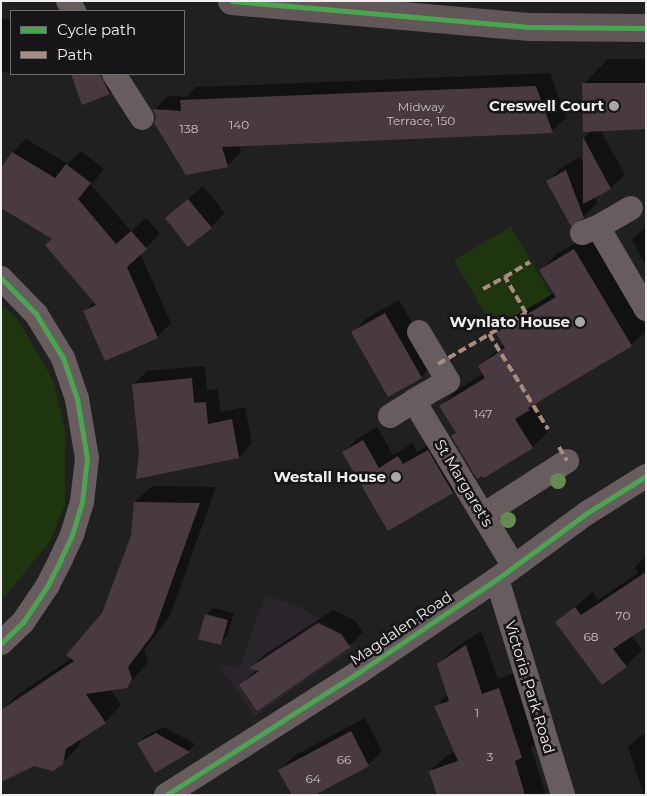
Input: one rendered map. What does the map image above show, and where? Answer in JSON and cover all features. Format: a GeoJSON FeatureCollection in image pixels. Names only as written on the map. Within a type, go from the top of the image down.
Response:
{"type":"FeatureCollection","features":[{"type":"Feature","properties":{"kind":"main road"},"geometry":{"type":"LineString","coordinates":[[232,1],[532,27],[646,28]]}},
{"type":"Feature","properties":{"kind":"street"},"geometry":{"type":"LineString","coordinates":[[115,75],[142,118]]}},
{"type":"Feature","properties":{"kind":"street"},"geometry":{"type":"LineString","coordinates":[[631,208],[590,230],[646,308]]}},
{"type":"Feature","properties":{"kind":"street"},"geometry":{"type":"LineString","coordinates":[[1,278],[36,314],[63,358],[78,399],[87,458],[82,502],[72,535],[48,585],[23,622],[1,643]]}},
{"type":"Feature","properties":{"kind":"street"},"geometry":{"type":"LineString","coordinates":[[390,416],[448,380],[420,332]]}},
{"type":"Feature","properties":{"kind":"street","name":"St Margaret's"},"geometry":{"type":"LineString","coordinates":[[414,401],[483,515],[505,572]]}},
{"type":"Feature","properties":{"kind":"street"},"geometry":{"type":"LineString","coordinates":[[483,515],[567,461]]}},
{"type":"Feature","properties":{"kind":"street","name":"Magdalen Road"},"geometry":{"type":"LineString","coordinates":[[166,795],[353,675],[505,572],[587,513],[646,476]]}},
{"type":"Feature","properties":{"kind":"street","name":"Victoria Park Road"},"geometry":{"type":"LineString","coordinates":[[505,572],[563,795]]}},
{"type":"Feature","properties":{"kind":"shaded area"},"geometry":{"type":"Polygon","coordinates":[[[265,595],[300,607],[342,632],[353,648],[254,716],[218,664],[240,668],[265,595]]]}},
{"type":"Feature","properties":{"kind":"green space"},"geometry":{"type":"Polygon","coordinates":[[[511,227],[551,295],[493,328],[454,260],[511,227]]]}},
{"type":"Feature","properties":{"kind":"green space"},"geometry":{"type":"Polygon","coordinates":[[[1,303],[20,323],[54,382],[65,431],[65,504],[51,540],[1,601],[1,303]]]}},
{"type":"Feature","properties":{"kind":"building"},"geometry":{"type":"Polygon","coordinates":[[[71,75],[100,75],[110,94],[82,105],[71,75]]]}},
{"type":"Feature","properties":{"kind":"building","name":"Creswell Court"},"geometry":{"type":"Polygon","coordinates":[[[582,83],[646,83],[646,129],[583,132],[582,83]]]}},
{"type":"Feature","properties":{"kind":"building"},"geometry":{"type":"Polygon","coordinates":[[[536,86],[553,133],[222,147],[228,167],[186,175],[154,123],[156,117],[153,109],[181,111],[180,100],[536,86]]]}},
{"type":"Feature","properties":{"kind":"building"},"geometry":{"type":"Polygon","coordinates":[[[583,137],[611,189],[583,204],[583,137]]]}},
{"type":"Feature","properties":{"kind":"building"},"geometry":{"type":"Polygon","coordinates":[[[12,152],[55,178],[66,164],[91,183],[78,199],[116,244],[131,231],[147,249],[127,267],[158,338],[105,361],[83,311],[96,305],[45,245],[52,239],[1,208],[1,168],[12,152]]]}},
{"type":"Feature","properties":{"kind":"building"},"geometry":{"type":"Polygon","coordinates":[[[566,170],[584,218],[571,226],[546,181],[566,170]]]}},
{"type":"Feature","properties":{"kind":"building"},"geometry":{"type":"Polygon","coordinates":[[[188,199],[212,228],[188,247],[165,218],[188,199]]]}},
{"type":"Feature","properties":{"kind":"building"},"geometry":{"type":"Polygon","coordinates":[[[574,249],[632,346],[528,408],[530,410],[515,419],[533,448],[484,478],[482,476],[477,479],[451,436],[456,433],[439,406],[485,378],[478,366],[505,348],[496,333],[556,297],[539,270],[574,249]]]}},
{"type":"Feature","properties":{"kind":"building"},"geometry":{"type":"Polygon","coordinates":[[[385,313],[422,378],[388,397],[351,332],[385,313]]]}},
{"type":"Feature","properties":{"kind":"building"},"geometry":{"type":"Polygon","coordinates":[[[192,378],[194,403],[206,402],[208,424],[232,419],[239,458],[136,479],[139,452],[132,384],[192,378]]]}},
{"type":"Feature","properties":{"kind":"building","name":"Westall House"},"geometry":{"type":"Polygon","coordinates":[[[363,440],[379,468],[398,456],[403,464],[428,450],[453,493],[388,531],[342,452],[363,440]]]}},
{"type":"Feature","properties":{"kind":"building"},"geometry":{"type":"Polygon","coordinates":[[[134,502],[200,503],[153,634],[128,667],[132,679],[127,688],[86,694],[106,723],[66,749],[63,764],[53,771],[34,766],[1,782],[1,710],[74,661],[66,655],[102,613],[131,536],[134,502]]]}},
{"type":"Feature","properties":{"kind":"building"},"geometry":{"type":"Polygon","coordinates":[[[646,572],[646,627],[613,649],[627,667],[602,685],[555,622],[575,607],[581,615],[646,572]]]}},
{"type":"Feature","properties":{"kind":"building"},"geometry":{"type":"Polygon","coordinates":[[[205,614],[228,620],[221,645],[198,639],[205,614]]]}},
{"type":"Feature","properties":{"kind":"building"},"geometry":{"type":"Polygon","coordinates":[[[318,623],[341,634],[350,647],[257,711],[239,685],[259,671],[249,668],[318,623]]]}},
{"type":"Feature","properties":{"kind":"building"},"geometry":{"type":"Polygon","coordinates":[[[466,645],[482,694],[499,688],[522,758],[515,761],[525,795],[437,795],[429,771],[458,761],[434,706],[449,701],[437,664],[466,645]]]}},
{"type":"Feature","properties":{"kind":"building"},"geometry":{"type":"Polygon","coordinates":[[[351,731],[369,766],[315,795],[292,795],[278,770],[351,731]]]}},
{"type":"Feature","properties":{"kind":"building"},"geometry":{"type":"Polygon","coordinates":[[[156,733],[190,752],[155,773],[137,743],[156,733]]]}},
{"type":"Feature","properties":{"kind":"marked path"},"geometry":{"type":"LineString","coordinates":[[438,364],[526,313],[505,277],[530,262]]}},
{"type":"Feature","properties":{"kind":"marked path"},"geometry":{"type":"LineString","coordinates":[[483,289],[505,277]]}},
{"type":"Feature","properties":{"kind":"marked path"},"geometry":{"type":"LineString","coordinates":[[489,334],[548,429]]}},
{"type":"Feature","properties":{"kind":"marked path"},"geometry":{"type":"LineString","coordinates":[[559,447],[567,461]]}},
{"type":"Feature","properties":{"kind":"cycle path"},"geometry":{"type":"LineString","coordinates":[[232,1],[531,27],[646,28]]}},
{"type":"Feature","properties":{"kind":"cycle path"},"geometry":{"type":"LineString","coordinates":[[1,278],[36,314],[63,358],[77,399],[87,458],[82,502],[72,535],[61,559],[48,585],[23,622],[1,643]]}},
{"type":"Feature","properties":{"kind":"cycle path"},"geometry":{"type":"LineString","coordinates":[[166,795],[362,670],[497,579],[587,513],[646,476]]}},
{"type":"Feature","properties":{"kind":"place","name":"Creswell Court"},"geometry":{"type":"Point","coordinates":[614,106]}},
{"type":"Feature","properties":{"kind":"place","name":"Wynlato House"},"geometry":{"type":"Point","coordinates":[580,322]}},
{"type":"Feature","properties":{"kind":"place","name":"Westall House"},"geometry":{"type":"Point","coordinates":[396,477]}}]}
